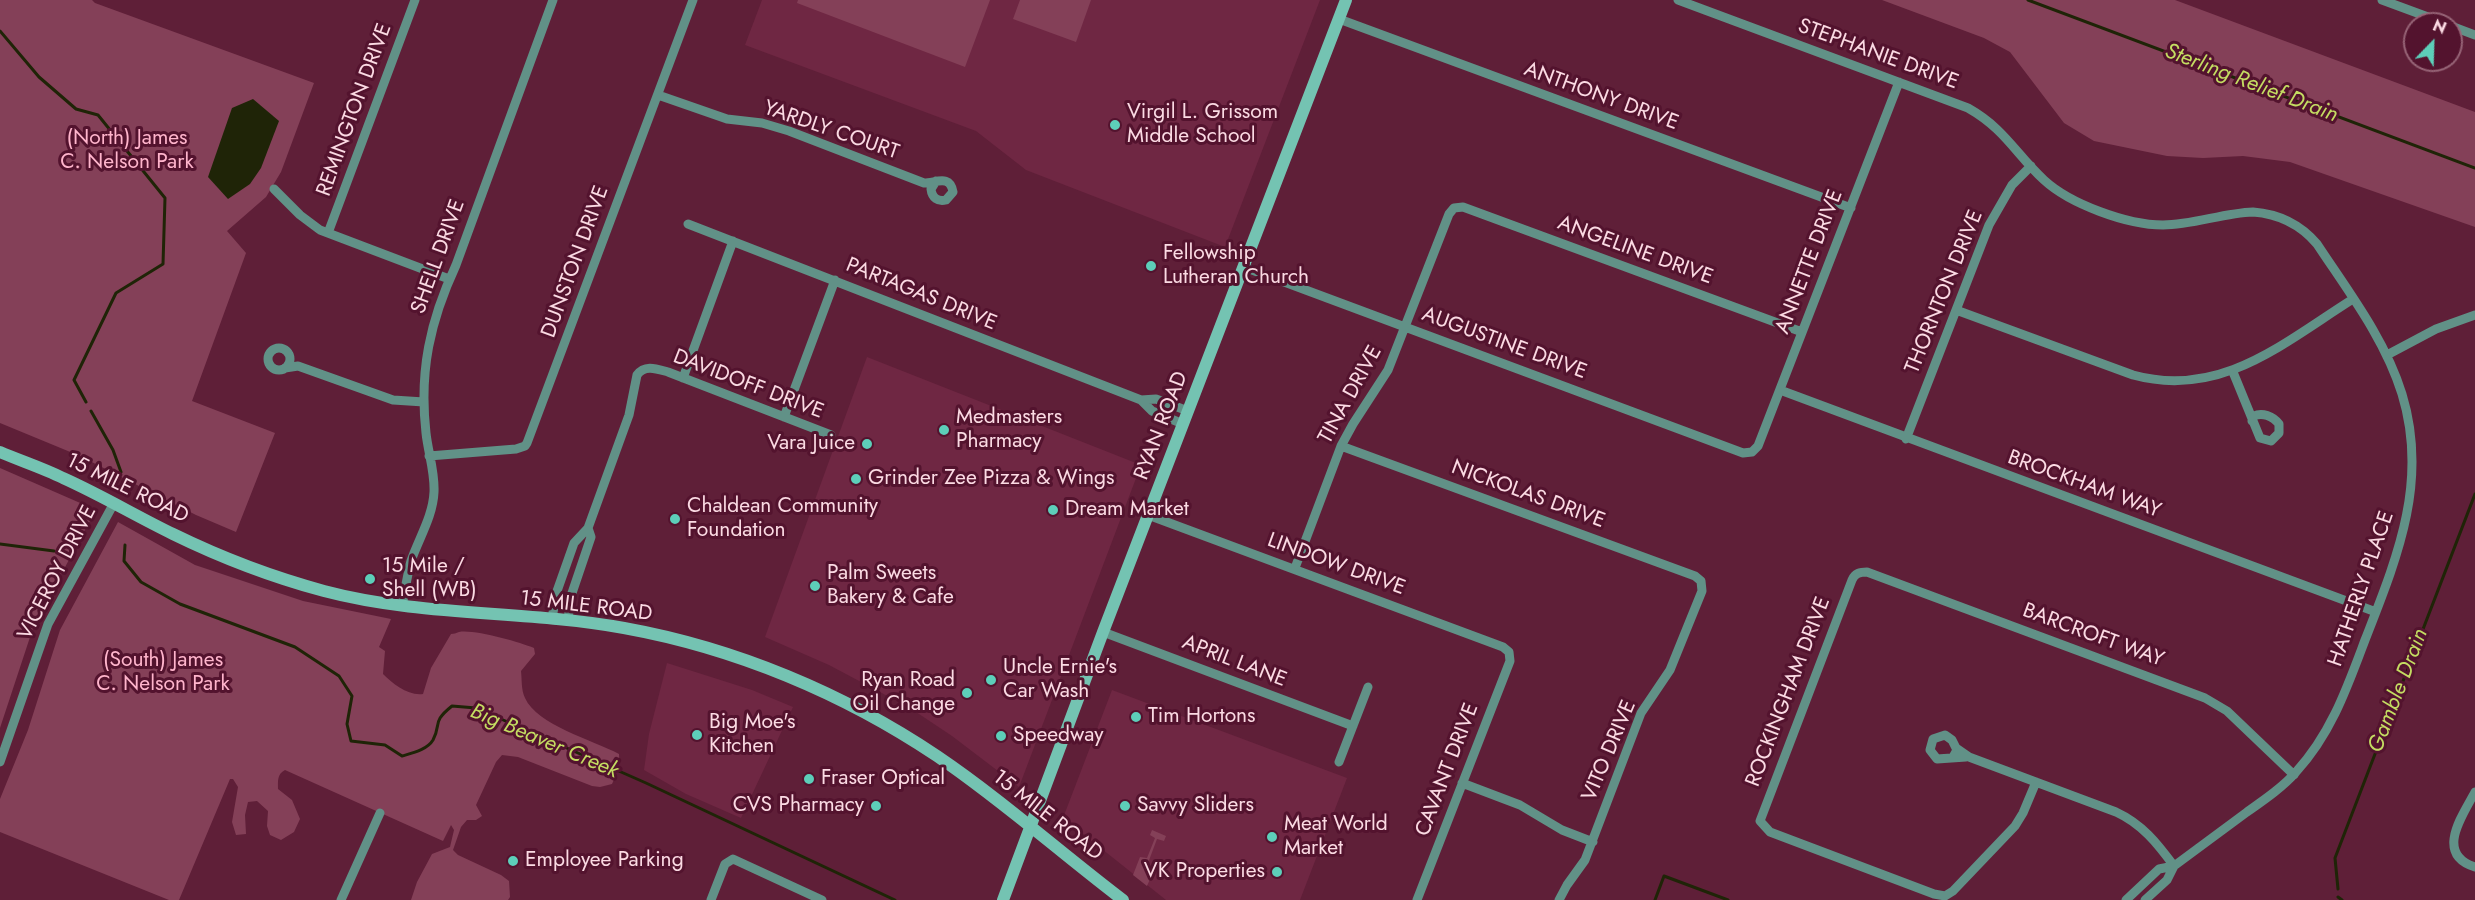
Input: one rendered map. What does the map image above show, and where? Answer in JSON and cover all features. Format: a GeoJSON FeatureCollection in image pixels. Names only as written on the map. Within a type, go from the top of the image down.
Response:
{"type":"FeatureCollection","features":[{"type":"Feature","properties":{"kind":"main road","name":"RYAN ROAD"},"geometry":{"type":"LineString","coordinates":[[1003,900],[1103,632],[1346,0]]}},
{"type":"Feature","properties":{"kind":"main road","name":"15 MILE ROAD"},"geometry":{"type":"LineString","coordinates":[[0,452],[60,476],[175,535],[243,565],[325,591],[402,606],[568,620],[626,628],[704,647],[809,685],[903,734],[968,778],[1123,900]]}},
{"type":"Feature","properties":{"kind":"street","name":"REMINGTON DRIVE"},"geometry":{"type":"LineString","coordinates":[[328,233],[415,0]]}},
{"type":"Feature","properties":{"kind":"street","name":"SHELL DRIVE"},"geometry":{"type":"LineString","coordinates":[[402,606],[411,563],[430,512],[434,494],[424,402],[426,365],[432,326],[440,298],[554,0]]}},
{"type":"Feature","properties":{"kind":"street","name":"DUNSTON DRIVE"},"geometry":{"type":"LineString","coordinates":[[429,456],[516,449],[528,443],[693,0]]}},
{"type":"Feature","properties":{"kind":"street","name":"STEPHANIE DRIVE"},"geometry":{"type":"LineString","coordinates":[[1678,0],[1968,108],[1995,125]]}},
{"type":"Feature","properties":{"kind":"street"},"geometry":{"type":"LineString","coordinates":[[2382,0],[2414,12]]}},
{"type":"Feature","properties":{"kind":"street","name":"ANTHONY DRIVE"},"geometry":{"type":"LineString","coordinates":[[1339,20],[1851,208]]}},
{"type":"Feature","properties":{"kind":"street","name":"ANNETTE DRIVE"},"geometry":{"type":"LineString","coordinates":[[1752,452],[1758,446],[1899,82]]}},
{"type":"Feature","properties":{"kind":"street","name":"YARDLY COURT"},"geometry":{"type":"LineString","coordinates":[[658,95],[727,119],[762,123],[789,131],[924,183]]}},
{"type":"Feature","properties":{"kind":"street","name":"HATHERLY PLACE"},"geometry":{"type":"LineString","coordinates":[[1995,125],[2047,183],[2071,198],[2119,218],[2142,224],[2164,225],[2253,212],[2288,220],[2309,234],[2387,355],[2402,394],[2411,434],[2413,464],[2409,509],[2402,539],[2336,716],[2315,750],[2294,775],[2174,866],[2159,869],[2126,900]]}},
{"type":"Feature","properties":{"kind":"street","name":"THORNTON DRIVE"},"geometry":{"type":"LineString","coordinates":[[1906,439],[1994,213],[2012,185],[2031,166]]}},
{"type":"Feature","properties":{"kind":"street"},"geometry":{"type":"LineString","coordinates":[[943,179],[949,182],[952,188],[951,195],[943,201],[936,199],[924,183],[936,181],[943,179]]}},
{"type":"Feature","properties":{"kind":"street"},"geometry":{"type":"LineString","coordinates":[[932,193],[932,186],[936,181]]}},
{"type":"Feature","properties":{"kind":"street"},"geometry":{"type":"LineString","coordinates":[[274,189],[306,220],[328,233],[449,279]]}},
{"type":"Feature","properties":{"kind":"street","name":"ANGELINE DRIVE"},"geometry":{"type":"LineString","coordinates":[[1454,208],[1463,207],[1802,332]]}},
{"type":"Feature","properties":{"kind":"street","name":"TINA DRIVE"},"geometry":{"type":"LineString","coordinates":[[1294,568],[1341,446],[1380,385],[1406,327],[1449,214],[1454,208]]}},
{"type":"Feature","properties":{"kind":"street","name":"PARTAGAS DRIVE"},"geometry":{"type":"LineString","coordinates":[[688,224],[1141,400]]}},
{"type":"Feature","properties":{"kind":"street"},"geometry":{"type":"LineString","coordinates":[[683,378],[733,241]]}},
{"type":"Feature","properties":{"kind":"street","name":"AUGUSTINE DRIVE"},"geometry":{"type":"LineString","coordinates":[[1244,267],[1743,453],[1752,452]]}},
{"type":"Feature","properties":{"kind":"street"},"geometry":{"type":"LineString","coordinates":[[784,417],[835,280]]}},
{"type":"Feature","properties":{"kind":"street"},"geometry":{"type":"LineString","coordinates":[[1956,310],[2117,370],[2151,380],[2198,380],[2233,372],[2353,299]]}},
{"type":"Feature","properties":{"kind":"street"},"geometry":{"type":"LineString","coordinates":[[2387,355],[2436,329],[2475,315]]}},
{"type":"Feature","properties":{"kind":"street"},"geometry":{"type":"LineString","coordinates":[[298,366],[278,370],[271,366],[269,356],[272,351],[279,348],[285,350],[298,366],[393,400],[424,402]]}},
{"type":"Feature","properties":{"kind":"street"},"geometry":{"type":"LineString","coordinates":[[285,368],[289,363],[289,356]]}},
{"type":"Feature","properties":{"kind":"street","name":"DAVIDOFF DRIVE"},"geometry":{"type":"LineString","coordinates":[[552,619],[556,594],[574,543],[588,528],[629,415],[637,375],[641,370],[649,368],[683,378],[831,435]]}},
{"type":"Feature","properties":{"kind":"street"},"geometry":{"type":"LineString","coordinates":[[2233,372],[2260,438],[2267,441],[2274,439],[2279,433],[2279,424],[2274,418],[2250,409]]}},
{"type":"Feature","properties":{"kind":"street","name":"BROCKHAM WAY"},"geometry":{"type":"LineString","coordinates":[[1780,390],[1906,439],[2376,612]]}},
{"type":"Feature","properties":{"kind":"street"},"geometry":{"type":"LineString","coordinates":[[1141,400],[1156,399],[1188,411]]}},
{"type":"Feature","properties":{"kind":"street"},"geometry":{"type":"LineString","coordinates":[[1141,400],[1152,411],[1183,424]]}},
{"type":"Feature","properties":{"kind":"street"},"geometry":{"type":"LineString","coordinates":[[2252,421],[2255,415],[2261,414]]}},
{"type":"Feature","properties":{"kind":"street","name":"NICKOLAS DRIVE"},"geometry":{"type":"LineString","coordinates":[[1341,446],[1684,572],[1701,581]]}},
{"type":"Feature","properties":{"kind":"street","name":"VICEROY DRIVE"},"geometry":{"type":"LineString","coordinates":[[0,762],[48,624],[114,503]]}},
{"type":"Feature","properties":{"kind":"street","name":"LINDOW DRIVE"},"geometry":{"type":"LineString","coordinates":[[1148,515],[1503,647],[1509,652]]}},
{"type":"Feature","properties":{"kind":"street","name":"DAVIDOFF DRIVE"},"geometry":{"type":"LineString","coordinates":[[568,620],[571,596],[591,537],[588,528]]}},
{"type":"Feature","properties":{"kind":"street","name":"BARCROFT WAY"},"geometry":{"type":"LineString","coordinates":[[1857,573],[1867,572],[2205,698],[2227,711],[2294,775]]}},
{"type":"Feature","properties":{"kind":"street","name":"ROCKINGHAM DRIVE"},"geometry":{"type":"LineString","coordinates":[[1857,573],[1852,580],[1760,816],[1761,825],[1770,832],[1934,894],[1945,896],[1953,891],[2015,826],[2024,813],[2036,782]]}},
{"type":"Feature","properties":{"kind":"street","name":"VITO DRIVE"},"geometry":{"type":"LineString","coordinates":[[1559,900],[1585,860],[1593,842],[1641,713],[1675,660],[1702,591],[1701,581]]}},
{"type":"Feature","properties":{"kind":"street","name":"APRIL LANE"},"geometry":{"type":"LineString","coordinates":[[1103,632],[1353,726]]}},
{"type":"Feature","properties":{"kind":"street","name":"CAVANT DRIVE"},"geometry":{"type":"LineString","coordinates":[[1418,900],[1510,661],[1509,652]]}},
{"type":"Feature","properties":{"kind":"street"},"geometry":{"type":"LineString","coordinates":[[1339,762],[1368,687]]}},
{"type":"Feature","properties":{"kind":"street"},"geometry":{"type":"LineString","coordinates":[[1954,753],[2133,820],[2156,842],[2174,866]]}},
{"type":"Feature","properties":{"kind":"street"},"geometry":{"type":"LineString","coordinates":[[1462,783],[1520,806],[1562,830],[1593,842]]}},
{"type":"Feature","properties":{"kind":"street"},"geometry":{"type":"LineString","coordinates":[[2475,792],[2454,832],[2454,849],[2461,859],[2475,867]]}},
{"type":"Feature","properties":{"kind":"street"},"geometry":{"type":"LineString","coordinates":[[341,900],[380,813]]}},
{"type":"Feature","properties":{"kind":"street"},"geometry":{"type":"LineString","coordinates":[[711,900],[724,866],[728,861],[733,860],[822,900]]}},
{"type":"Feature","properties":{"kind":"street","name":"HATHERLY PLACE"},"geometry":{"type":"LineString","coordinates":[[2145,900],[2167,880],[2174,866]]}},
{"type":"Feature","properties":{"kind":"shaded area","name":"Virgil L. Grissom Middle School"},"geometry":{"type":"Polygon","coordinates":[[[762,0],[1320,0],[1225,247],[1026,170],[976,131],[745,45],[762,0]]]}},
{"type":"Feature","properties":{"kind":"shaded area"},"geometry":{"type":"Polygon","coordinates":[[[253,99],[279,121],[261,168],[250,184],[228,199],[208,177],[232,108],[253,99]]]}},
{"type":"Feature","properties":{"kind":"shaded area"},"geometry":{"type":"Polygon","coordinates":[[[867,357],[1141,465],[1019,787],[952,736],[910,708],[829,665],[765,637],[867,357]]]}},
{"type":"Feature","properties":{"kind":"shaded area"},"geometry":{"type":"Polygon","coordinates":[[[667,663],[752,690],[793,707],[741,818],[686,794],[644,770],[649,734],[667,663]]]}},
{"type":"Feature","properties":{"kind":"shaded area"},"geometry":{"type":"Polygon","coordinates":[[[1112,690],[1347,778],[1300,900],[1166,900],[1063,818],[1112,690]]]}},
{"type":"Feature","properties":{"kind":"green space","name":"(North) James C. Nelson Park"},"geometry":{"type":"Polygon","coordinates":[[[0,0],[92,0],[314,83],[281,172],[266,197],[227,231],[246,253],[192,401],[275,433],[236,532],[196,515],[80,456],[0,423],[0,0]]]}},
{"type":"Feature","properties":{"kind":"green space"},"geometry":{"type":"Polygon","coordinates":[[[798,0],[990,0],[965,67],[797,3],[798,0]]]}},
{"type":"Feature","properties":{"kind":"green space"},"geometry":{"type":"Polygon","coordinates":[[[1020,0],[1091,0],[1076,42],[1013,19],[1020,0]]]}},
{"type":"Feature","properties":{"kind":"green space","name":"Sterling Relief Drain"},"geometry":{"type":"Polygon","coordinates":[[[1882,0],[2175,0],[2475,112],[2475,227],[2290,162],[2243,156],[2203,158],[2167,156],[2094,141],[2064,123],[2010,52],[1984,38],[1882,0]]]}},
{"type":"Feature","properties":{"kind":"green space"},"geometry":{"type":"Polygon","coordinates":[[[0,468],[94,509],[91,514],[93,515],[34,625],[0,728],[0,468]]]}},
{"type":"Feature","properties":{"kind":"green space","name":"(South) James C. Nelson Park"},"geometry":{"type":"Polygon","coordinates":[[[118,522],[195,565],[303,601],[391,619],[379,647],[385,651],[383,674],[396,685],[412,693],[423,694],[431,668],[451,634],[475,632],[534,648],[535,654],[521,671],[525,698],[531,708],[553,724],[619,754],[618,769],[612,784],[592,786],[518,757],[502,755],[496,762],[476,805],[482,816],[476,820],[467,820],[461,827],[453,850],[458,855],[509,881],[510,897],[508,900],[411,900],[417,882],[432,854],[450,847],[454,830],[451,825],[443,841],[285,770],[279,776],[278,789],[292,800],[300,819],[294,832],[281,840],[270,835],[267,826],[268,811],[257,801],[248,802],[245,815],[246,834],[236,835],[232,822],[238,787],[233,779],[230,779],[179,900],[169,900],[0,832],[0,799],[28,730],[60,630],[118,522]]]}},
{"type":"Feature","properties":{"kind":"green space"},"geometry":{"type":"Polygon","coordinates":[[[1152,830],[1166,836],[1164,841],[1157,839],[1148,863],[1155,868],[1147,886],[1133,875],[1140,857],[1147,858],[1155,838],[1150,835],[1152,830]]]}},
{"type":"Feature","properties":{"kind":"waterway","name":"Sterling Relief Drain"},"geometry":{"type":"LineString","coordinates":[[2028,0],[2475,168]]}},
{"type":"Feature","properties":{"kind":"waterway","name":"Big Beaver Creek"},"geometry":{"type":"LineString","coordinates":[[0,31],[39,77],[76,109],[98,115],[165,198],[163,264],[116,293],[74,380],[86,402]]}},
{"type":"Feature","properties":{"kind":"waterway","name":"Big Beaver Creek"},"geometry":{"type":"LineString","coordinates":[[91,411],[113,450],[121,472]]}},
{"type":"Feature","properties":{"kind":"waterway","name":"Gamble Drain"},"geometry":{"type":"LineString","coordinates":[[2338,889],[2335,858],[2475,494]]}},
{"type":"Feature","properties":{"kind":"waterway"},"geometry":{"type":"LineString","coordinates":[[0,544],[54,551]]}},
{"type":"Feature","properties":{"kind":"waterway","name":"Big Beaver Creek"},"geometry":{"type":"LineString","coordinates":[[125,545],[124,561],[141,582],[180,604],[295,647],[339,676],[352,696],[347,724],[351,741],[385,745],[402,756],[427,746],[436,734],[441,716],[452,706],[476,708],[646,783],[895,900]]}},
{"type":"Feature","properties":{"kind":"waterway"},"geometry":{"type":"LineString","coordinates":[[1655,900],[1664,876],[1728,900]]}},
{"type":"Feature","properties":{"kind":"waterway","name":"Gamble Drain"},"geometry":{"type":"LineString","coordinates":[[2338,897],[2342,900]]}},
{"type":"Feature","properties":{"kind":"place","name":"Virgil L. Grissom Middle School"},"geometry":{"type":"Point","coordinates":[1115,125]}},
{"type":"Feature","properties":{"kind":"place","name":"Fellowship Lutheran Church"},"geometry":{"type":"Point","coordinates":[1151,266]}},
{"type":"Feature","properties":{"kind":"place","name":"Medmasters Pharmacy"},"geometry":{"type":"Point","coordinates":[944,430]}},
{"type":"Feature","properties":{"kind":"place","name":"Vara Juice"},"geometry":{"type":"Point","coordinates":[867,444]}},
{"type":"Feature","properties":{"kind":"place","name":"Grinder Zee Pizza & Wings"},"geometry":{"type":"Point","coordinates":[856,479]}},
{"type":"Feature","properties":{"kind":"place","name":"Dream Market"},"geometry":{"type":"Point","coordinates":[1053,510]}},
{"type":"Feature","properties":{"kind":"place","name":"Chaldean Community Foundation"},"geometry":{"type":"Point","coordinates":[675,519]}},
{"type":"Feature","properties":{"kind":"place","name":"15 Mile / Shell (WB)"},"geometry":{"type":"Point","coordinates":[370,579]}},
{"type":"Feature","properties":{"kind":"place","name":"Palm Sweets Bakery & Cafe"},"geometry":{"type":"Point","coordinates":[815,586]}},
{"type":"Feature","properties":{"kind":"place","name":"Uncle Ernie's Car Wash"},"geometry":{"type":"Point","coordinates":[991,680]}},
{"type":"Feature","properties":{"kind":"place","name":"Ryan Road Oil Change"},"geometry":{"type":"Point","coordinates":[967,693]}},
{"type":"Feature","properties":{"kind":"place","name":"Tim Hortons"},"geometry":{"type":"Point","coordinates":[1136,717]}},
{"type":"Feature","properties":{"kind":"place","name":"Big Moe's Kitchen"},"geometry":{"type":"Point","coordinates":[697,735]}},
{"type":"Feature","properties":{"kind":"place","name":"Speedway"},"geometry":{"type":"Point","coordinates":[1001,736]}},
{"type":"Feature","properties":{"kind":"place","name":"Fraser Optical"},"geometry":{"type":"Point","coordinates":[809,779]}},
{"type":"Feature","properties":{"kind":"place","name":"CVS Pharmacy"},"geometry":{"type":"Point","coordinates":[876,806]}},
{"type":"Feature","properties":{"kind":"place","name":"Savvy Sliders"},"geometry":{"type":"Point","coordinates":[1125,806]}},
{"type":"Feature","properties":{"kind":"place","name":"Meat World Market"},"geometry":{"type":"Point","coordinates":[1272,837]}},
{"type":"Feature","properties":{"kind":"place","name":"Employee Parking"},"geometry":{"type":"Point","coordinates":[513,861]}},
{"type":"Feature","properties":{"kind":"place","name":"VK Properties"},"geometry":{"type":"Point","coordinates":[1277,872]}}]}
